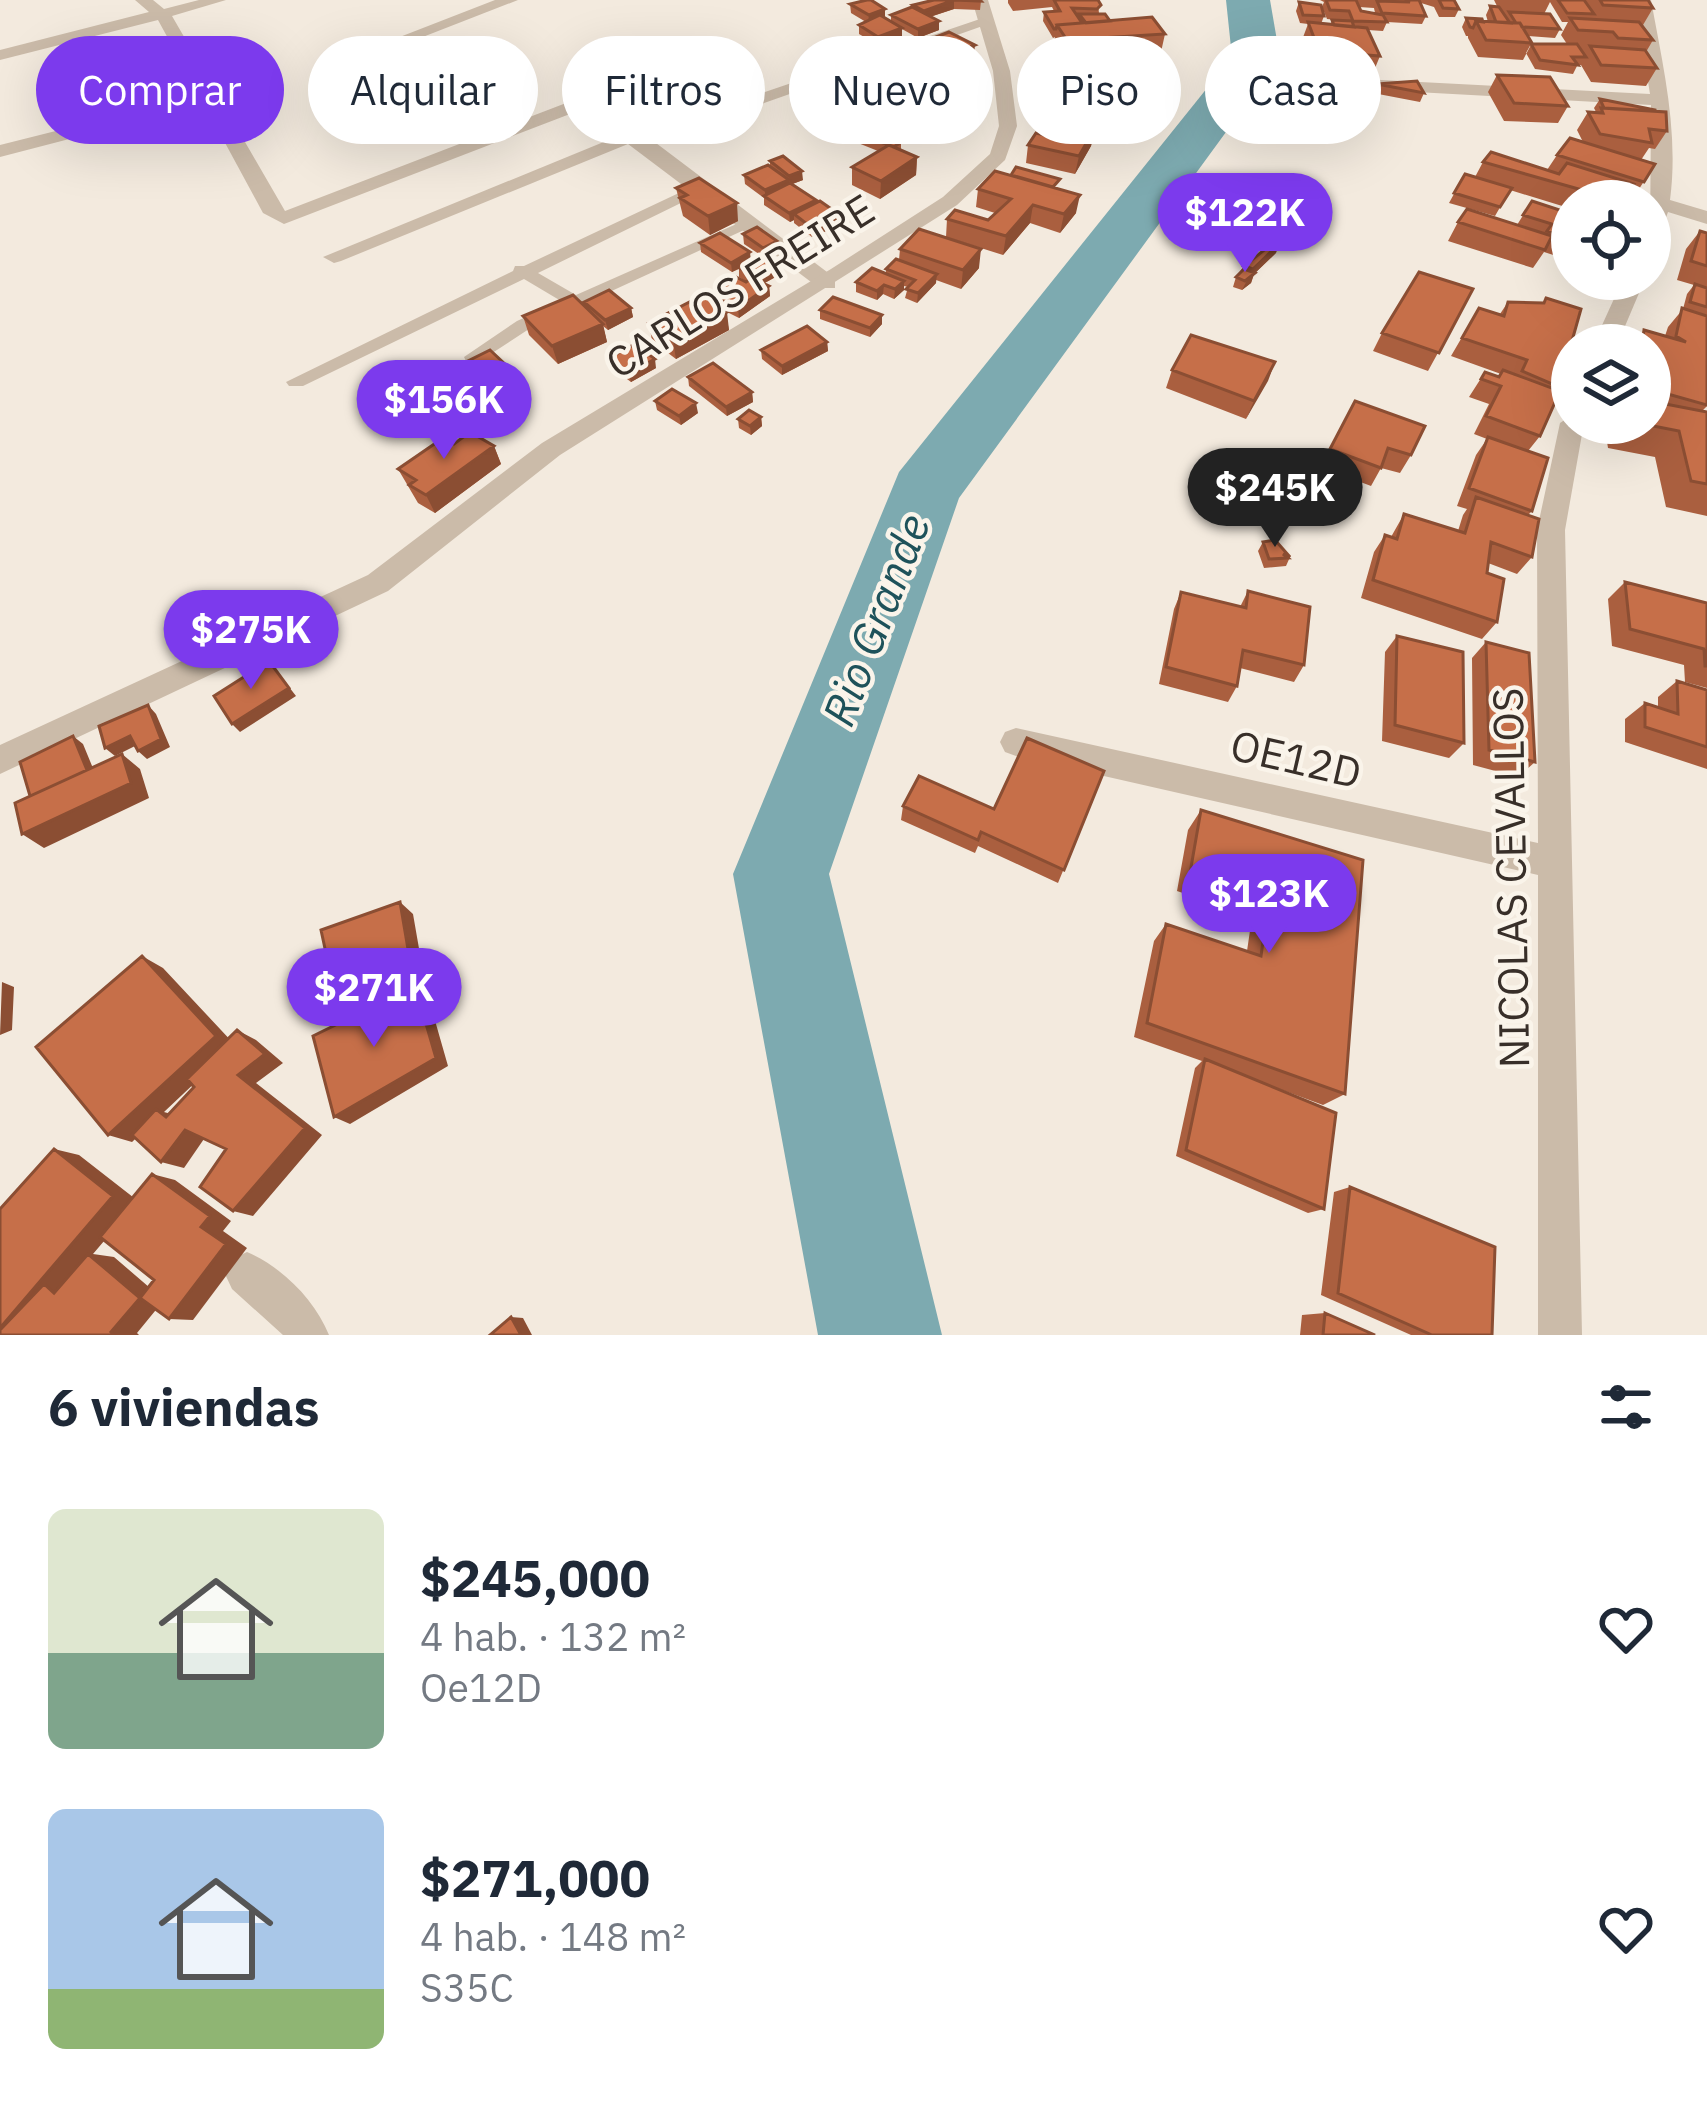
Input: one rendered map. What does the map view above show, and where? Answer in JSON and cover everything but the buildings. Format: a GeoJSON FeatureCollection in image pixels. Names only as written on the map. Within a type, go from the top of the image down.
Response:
{"type":"FeatureCollection","features":[{"type":"Feature","properties":{"kind":"street"},"geometry":{"type":"LineString","coordinates":[[143,0],[164,16],[176,36]]}},
{"type":"Feature","properties":{"kind":"street"},"geometry":{"type":"LineString","coordinates":[[0,56],[218,0]]}},
{"type":"Feature","properties":{"kind":"street"},"geometry":{"type":"LineString","coordinates":[[411,36],[510,0]]}},
{"type":"Feature","properties":{"kind":"street"},"geometry":{"type":"LineString","coordinates":[[1643,0],[1659,100],[1663,180]]}},
{"type":"Feature","properties":{"kind":"street"},"geometry":{"type":"LineString","coordinates":[[237,144],[273,213],[284,218],[580,104],[602,100],[668,131],[983,11]]}},
{"type":"Feature","properties":{"kind":"street","name":"CARLOS FREIRE"},"geometry":{"type":"LineString","coordinates":[[0,760],[378,583],[416,559],[549,450],[827,283],[972,181],[1004,146],[1006,107],[983,11]]}},
{"type":"Feature","properties":{"kind":"street"},"geometry":{"type":"LineString","coordinates":[[1381,85],[1659,100]]}},
{"type":"Feature","properties":{"kind":"street"},"geometry":{"type":"LineString","coordinates":[[334,257],[628,138],[645,143],[827,283]]}},
{"type":"Feature","properties":{"kind":"street"},"geometry":{"type":"LineString","coordinates":[[0,151],[36,142]]}},
{"type":"Feature","properties":{"kind":"street"},"geometry":{"type":"LineString","coordinates":[[1671,206],[1707,218]]}},
{"type":"Feature","properties":{"kind":"street","name":"NICOLAS CEVALLOS"},"geometry":{"type":"LineString","coordinates":[[1560,1335],[1551,530],[1568,444]]}},
{"type":"Feature","properties":{"kind":"street","name":"OE12D"},"geometry":{"type":"LineString","coordinates":[[1016,742],[1557,863]]}},
{"type":"Feature","properties":{"kind":"street"},"geometry":{"type":"LineString","coordinates":[[248,1274],[301,1322],[307,1335]]}},
{"type":"Feature","properties":{"kind":"lane"},"geometry":{"type":"LineString","coordinates":[[296,382],[681,197]]}},
{"type":"Feature","properties":{"kind":"lane"},"geometry":{"type":"LineString","coordinates":[[473,357],[523,325],[747,225]]}},
{"type":"Feature","properties":{"kind":"lane"},"geometry":{"type":"LineString","coordinates":[[521,270],[574,302]]}},
{"type":"Feature","properties":{"kind":"waterway","name":"Rio Grande"},"geometry":{"type":"LineString","coordinates":[[880,1335],[781,874],[925,491],[1256,58],[1248,0]]}}]}
